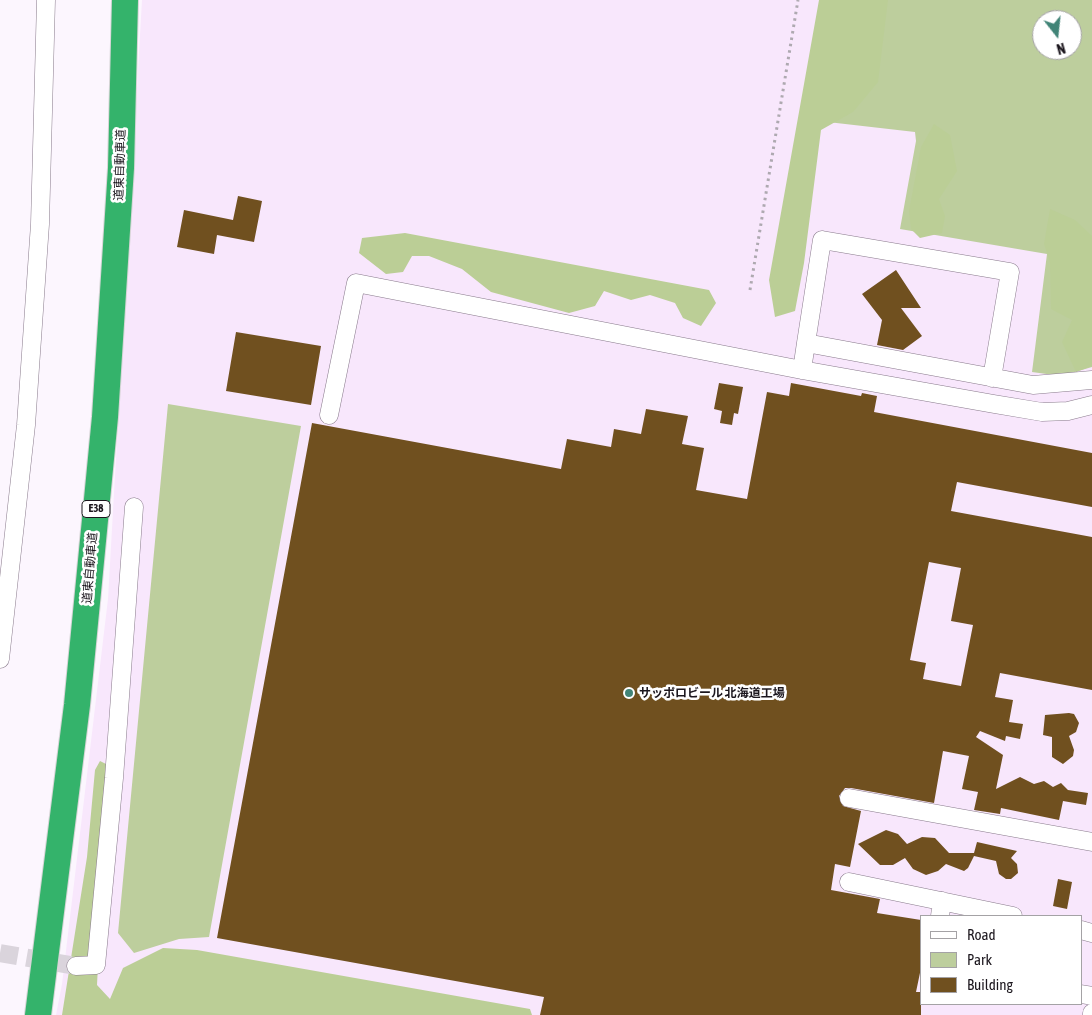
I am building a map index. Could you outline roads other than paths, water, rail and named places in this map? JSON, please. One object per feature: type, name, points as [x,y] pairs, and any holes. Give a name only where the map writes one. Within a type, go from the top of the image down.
[{"type":"highway","name":"道東自動車道","points":[[38,1015],[78,705],[105,417],[121,168],[125,0]]},
{"type":"street","points":[[0,659],[26,425],[39,234],[46,0]]},
{"type":"street","points":[[802,370],[822,240],[1010,272],[995,378],[994,404]]},
{"type":"street","points":[[329,416],[356,283],[802,370],[1042,412],[1068,411],[1092,405]]},
{"type":"street","points":[[806,343],[1033,385],[1092,380]]},
{"type":"street","points":[[76,966],[96,965],[114,778],[134,507]]},
{"type":"street","points":[[849,798],[1092,842]]},
{"type":"street","points":[[849,882],[941,909],[1003,915]]},
{"type":"tunnel","points":[[0,953],[76,966]]},
{"type":"place","name":"サッポロビール 北海道工場","points":[[629,693]]}]
